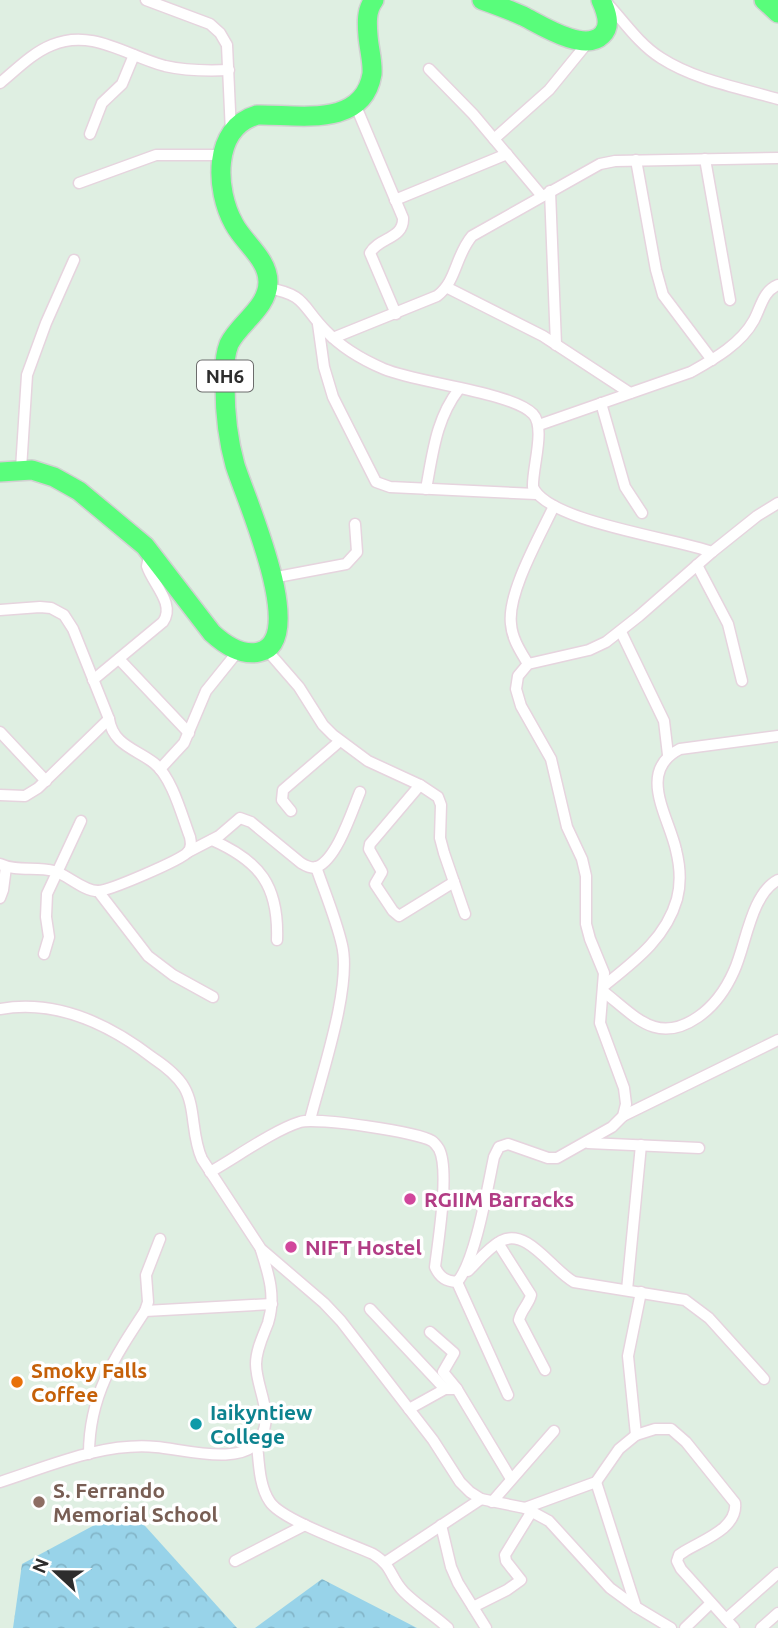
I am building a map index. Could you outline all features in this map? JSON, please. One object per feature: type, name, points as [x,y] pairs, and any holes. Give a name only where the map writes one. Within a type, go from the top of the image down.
[{"type":"highway","points":[[482,0],[568,38],[589,41],[605,33],[608,18],[603,0]]},
{"type":"highway","points":[[764,0],[778,13]]},
{"type":"highway","points":[[268,289],[267,272],[227,210],[221,176],[223,155],[231,132],[246,118],[257,115],[334,114],[355,104],[367,89],[372,73],[368,2]]},
{"type":"highway","name":"NH6","points":[[266,649],[276,637],[280,610],[230,446],[225,363],[228,347],[234,336],[263,300],[268,289]]},
{"type":"highway","points":[[0,472],[21,469],[43,472],[67,484],[150,551],[221,642],[239,650],[259,652],[266,649]]},
{"type":"street","points":[[146,0],[210,24],[220,33],[227,45],[231,132]]},
{"type":"street","points":[[603,0],[645,46],[660,58],[699,75],[778,99]]},
{"type":"street","points":[[0,83],[35,54],[51,45],[70,40],[89,39],[164,66],[195,71],[229,70]]},
{"type":"street","points":[[494,139],[549,90],[589,41]]},
{"type":"street","points":[[90,134],[103,103],[122,84],[134,55]]},
{"type":"street","points":[[429,69],[546,194],[556,345]]},
{"type":"street","points":[[355,104],[403,218],[403,228],[399,233],[377,244],[370,253],[396,314]]},
{"type":"street","points":[[396,200],[507,154]]},
{"type":"street","points":[[79,183],[156,155],[223,155]]},
{"type":"street","points":[[333,338],[426,302],[447,288],[460,253],[472,236],[600,164],[636,160],[778,158]]},
{"type":"street","points":[[705,159],[730,300]]},
{"type":"street","points":[[636,160],[663,295],[712,360]]},
{"type":"street","points":[[21,469],[27,375],[74,260]]},
{"type":"street","points":[[539,425],[674,380],[712,360],[747,330],[763,299],[771,288],[778,285]]},
{"type":"street","points":[[447,288],[556,345],[630,393]]},
{"type":"street","points":[[268,289],[301,299],[333,338],[371,364],[388,371],[509,401],[533,414],[539,425],[532,476],[536,494]]},
{"type":"street","points":[[317,321],[324,366],[333,397],[376,482],[390,488],[536,494],[554,506],[608,526],[681,541],[712,552]]},
{"type":"street","points":[[426,489],[440,421],[459,388]]},
{"type":"street","points":[[601,403],[625,487],[642,513]]},
{"type":"street","points":[[623,1116],[626,1104],[624,1088],[600,1023],[605,989],[604,973],[586,924],[586,877],[582,859],[567,827],[558,779],[551,759],[531,726],[516,689],[518,676],[528,664],[589,650],[621,632],[712,552],[778,503]]},
{"type":"street","points":[[528,664],[513,634],[510,611],[517,586],[554,506]]},
{"type":"street","points":[[272,578],[346,564],[357,552],[355,524]]},
{"type":"street","points":[[93,680],[168,616],[167,606],[146,566],[150,551]]},
{"type":"street","points":[[697,565],[723,611],[742,681]]},
{"type":"street","points":[[0,611],[51,608],[64,615],[73,629],[115,737],[160,769],[190,837],[192,845],[188,852]]},
{"type":"street","points":[[605,989],[645,953],[669,917],[677,899],[680,880],[676,850],[657,787],[661,768],[668,755],[664,721],[621,632]]},
{"type":"street","points":[[266,649],[299,687],[323,725],[340,741],[368,761],[420,785],[438,797],[441,805],[440,838],[465,914]]},
{"type":"street","points":[[160,769],[178,752],[206,691],[239,650]]},
{"type":"street","points":[[119,659],[189,733]]},
{"type":"street","points":[[0,795],[25,796],[46,781],[109,719]]},
{"type":"street","points":[[0,732],[46,781]]},
{"type":"street","points":[[668,755],[680,749],[778,736]]},
{"type":"street","points":[[291,811],[282,800],[283,790],[340,741]]},
{"type":"street","points":[[420,785],[370,844],[369,849],[382,872],[375,884],[399,916],[454,882]]},
{"type":"street","points":[[0,898],[3,890],[3,865],[58,872],[98,891],[133,879],[212,840],[235,820],[245,819],[301,863],[316,867],[336,846],[360,792]]},
{"type":"street","points":[[44,954],[50,937],[46,917],[47,894],[81,821]]},
{"type":"street","points":[[212,840],[248,859],[268,882],[275,901],[277,940]]},
{"type":"street","points":[[310,1120],[341,1001],[344,961],[342,946],[316,867]]},
{"type":"street","points":[[605,989],[641,1022],[657,1029],[672,1030],[690,1023],[707,1010],[723,992],[734,972],[758,902],[766,890],[778,880]]},
{"type":"street","points":[[98,891],[148,956],[173,975],[213,997]]},
{"type":"street","points":[[0,1009],[28,1007],[73,1013],[117,1034],[170,1070],[185,1088],[190,1102],[195,1146],[261,1249],[341,1321],[433,1440],[460,1482],[486,1500],[528,1510],[549,1521],[610,1588],[671,1628]]},
{"type":"street","points":[[508,1395],[460,1279],[473,1247],[494,1157],[499,1147],[508,1144],[548,1158],[557,1158],[587,1143],[612,1127],[623,1116],[778,1040]]},
{"type":"street","points":[[210,1172],[288,1128],[310,1120],[386,1130],[432,1141],[439,1150],[442,1164],[442,1199],[435,1267],[439,1276],[449,1281],[460,1279],[498,1243],[514,1237],[532,1246],[574,1282],[685,1300],[697,1308],[764,1379]]},
{"type":"street","points":[[587,1143],[699,1148]]},
{"type":"street","points":[[627,1290],[641,1145]]},
{"type":"street","points":[[89,1454],[89,1428],[93,1408],[112,1365],[145,1311],[148,1302],[146,1275],[160,1239]]},
{"type":"street","points":[[498,1243],[531,1295],[530,1301],[520,1313],[519,1320],[545,1370]]},
{"type":"street","points":[[0,1482],[89,1454],[135,1446],[223,1455],[246,1451],[257,1444],[266,1421],[256,1362],[272,1304],[270,1279],[261,1249]]},
{"type":"street","points":[[636,1435],[628,1356],[641,1292]]},
{"type":"street","points":[[145,1311],[272,1304]]},
{"type":"street","points":[[370,1309],[445,1389]]},
{"type":"street","points":[[430,1332],[454,1353],[443,1372],[457,1390],[511,1479]]},
{"type":"street","points":[[409,1409],[445,1389],[457,1390]]},
{"type":"street","points":[[473,1607],[521,1580],[506,1561],[505,1555],[528,1510],[596,1482],[619,1449],[636,1435],[655,1429],[671,1429],[686,1442],[735,1503],[736,1512],[722,1529],[679,1555],[677,1561],[681,1569],[730,1624],[778,1573]]},
{"type":"street","points":[[386,1562],[441,1525],[486,1500],[511,1479],[554,1431]]},
{"type":"street","points":[[257,1444],[261,1479],[272,1506],[287,1517],[386,1562],[397,1584],[405,1593],[448,1628]]},
{"type":"street","points":[[596,1482],[636,1607]]},
{"type":"street","points":[[235,1561],[306,1525]]},
{"type":"street","points":[[441,1525],[451,1567],[486,1628]]},
{"type":"street","points":[[685,1628],[711,1603]]},
{"type":"street","points":[[761,1628],[778,1613]]},
{"type":"green space","points":[[128,1507],[237,1628],[13,1628],[22,1564]]},
{"type":"green space","points":[[322,1579],[417,1628],[255,1628]]},
{"type":"place","name":"RGIIM Barracks","points":[[410,1199]]},
{"type":"place","name":"NIFT Hostel","points":[[291,1247]]},
{"type":"place","name":"Smoky Falls Coffee","points":[[17,1382]]},
{"type":"place","name":"Iaikyntiew College","points":[[196,1424]]},
{"type":"place","name":"S. Ferrando Memorial School","points":[[39,1502]]}]
